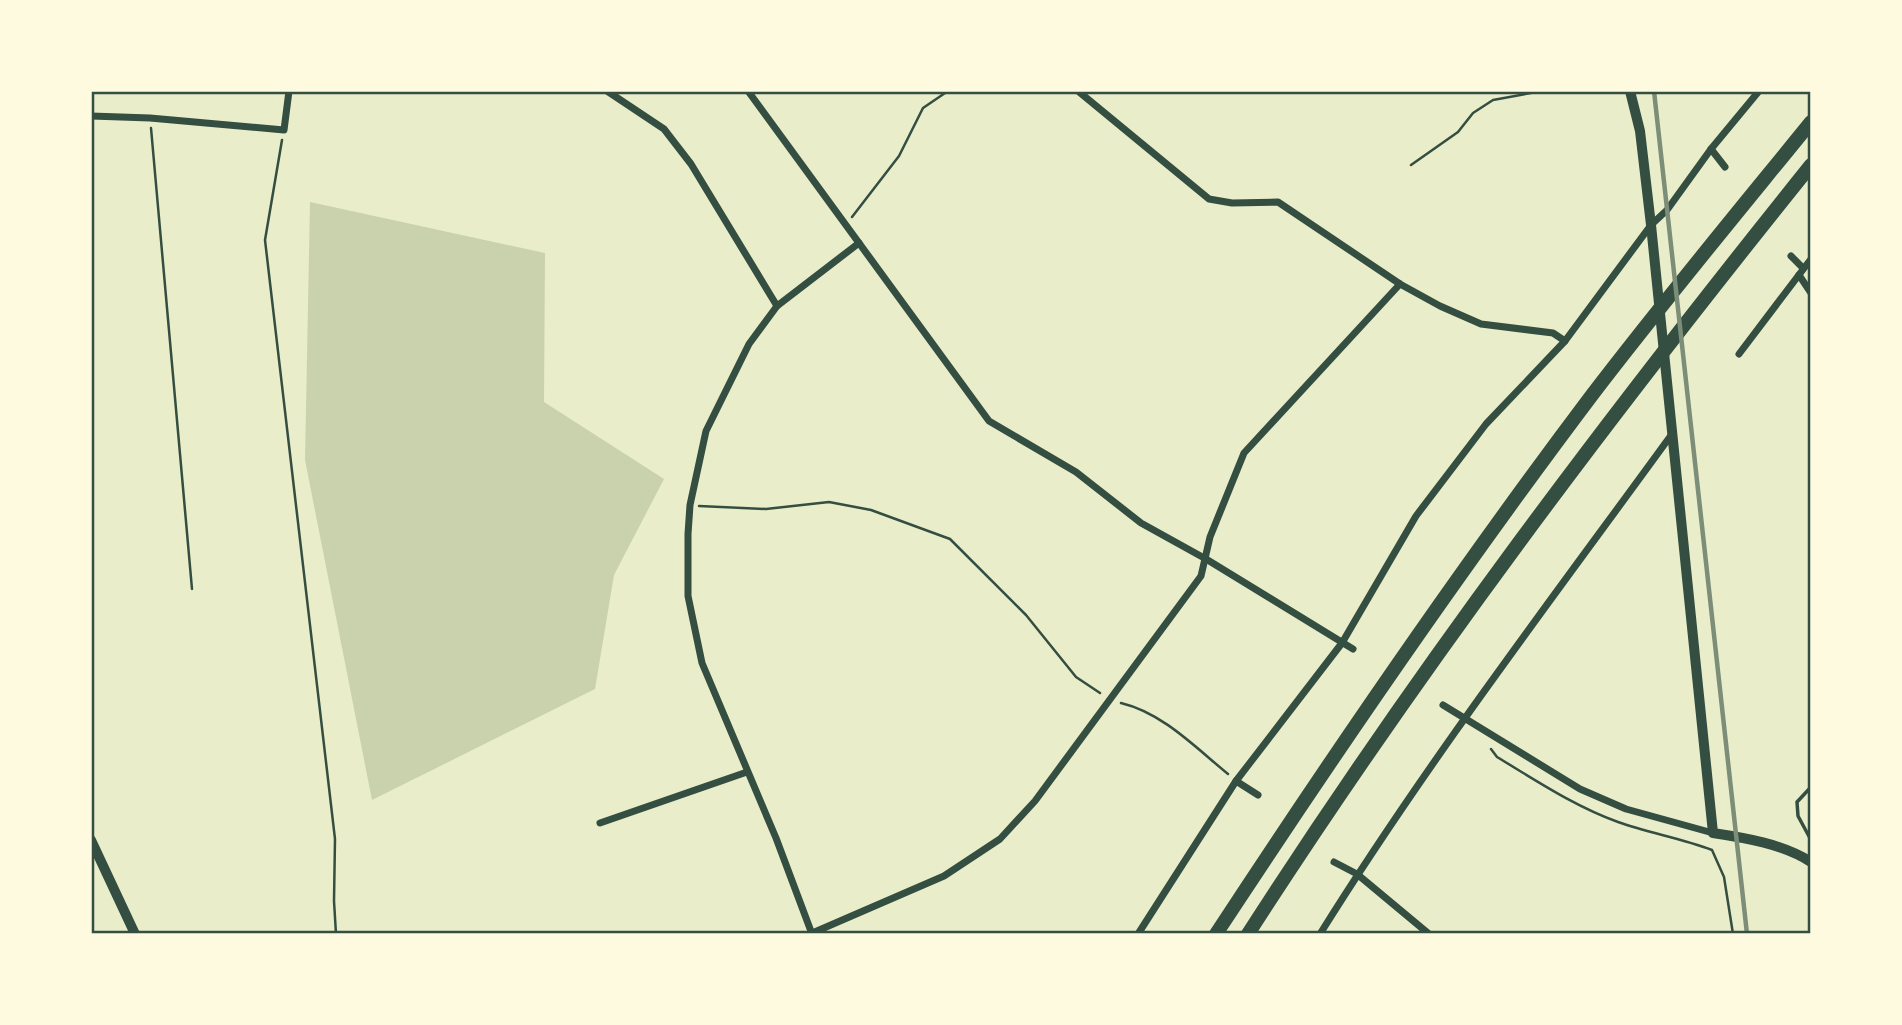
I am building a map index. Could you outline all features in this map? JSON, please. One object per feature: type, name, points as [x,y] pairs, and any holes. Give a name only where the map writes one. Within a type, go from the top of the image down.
[{"type":"highway","points":[[1216,934],[1383,683],[1512,503],[1642,332],[1811,122]]},
{"type":"highway","points":[[1248,934],[1421,677],[1528,527],[1650,366],[1811,165]]},
{"type":"street","points":[[91,116],[150,118],[284,130],[289,91]]},
{"type":"street","points":[[607,91],[664,129],[678,146],[777,306]]},
{"type":"street","points":[[748,91],[989,421],[1076,471],[1141,523],[1206,559],[1353,649]]},
{"type":"street","points":[[1078,91],[1209,199],[1232,203],[1278,202],[1400,284],[1440,306],[1481,324],[1553,333],[1565,341]]},
{"type":"street","points":[[1630,91],[1640,131],[1651,225],[1713,833]]},
{"type":"street","points":[[1138,934],[1236,780],[1342,643],[1416,516],[1486,424],[1565,341],[1651,225],[1667,210],[1711,149],[1759,91]]},
{"type":"street","points":[[1711,149],[1725,167]]},
{"type":"street","points":[[859,243],[777,306],[748,344],[706,431],[690,505],[688,534],[688,596],[702,663],[776,838],[812,934],[944,876],[1000,839],[1035,801],[1201,576],[1210,537],[1244,453],[1400,284]]},
{"type":"street","points":[[1791,256],[1811,293]]},
{"type":"street","points":[[1739,354],[1811,259]]},
{"type":"street","points":[[1320,934],[1357,874],[1465,719],[1672,434]]},
{"type":"street","points":[[1443,705],[1580,789],[1626,809],[1797,853],[1811,863]]},
{"type":"street","points":[[600,824],[747,772]]},
{"type":"street","points":[[1236,780],[1258,795]]},
{"type":"street","points":[[91,840],[135,934]]},
{"type":"street","points":[[1334,862],[1357,874],[1429,934]]},
{"type":"lane","points":[[1811,787],[1797,802],[1798,816],[1811,840]]},
{"type":"path","points":[[845,223],[856,214],[899,156],[923,108],[948,91]]},
{"type":"path","points":[[1411,165],[1458,132],[1473,113],[1493,100],[1542,91]]},
{"type":"path","points":[[150,118],[192,589]]},
{"type":"path","points":[[284,130],[264,240],[335,839],[336,934]]},
{"type":"path","points":[[690,505],[766,509],[829,502],[871,510],[950,539],[1026,615],[1076,677],[1111,700],[1135,706],[1159,719],[1236,780]]},
{"type":"path","points":[[1490,733],[1489,746],[1497,757],[1572,803],[1620,823],[1712,850],[1724,877],[1733,934]]},
{"type":"green space","points":[[310,202],[545,253],[544,402],[664,479],[614,575],[595,689],[372,800],[305,460]]},
{"type":"railway","points":[[1654,91],[1747,934]]}]
